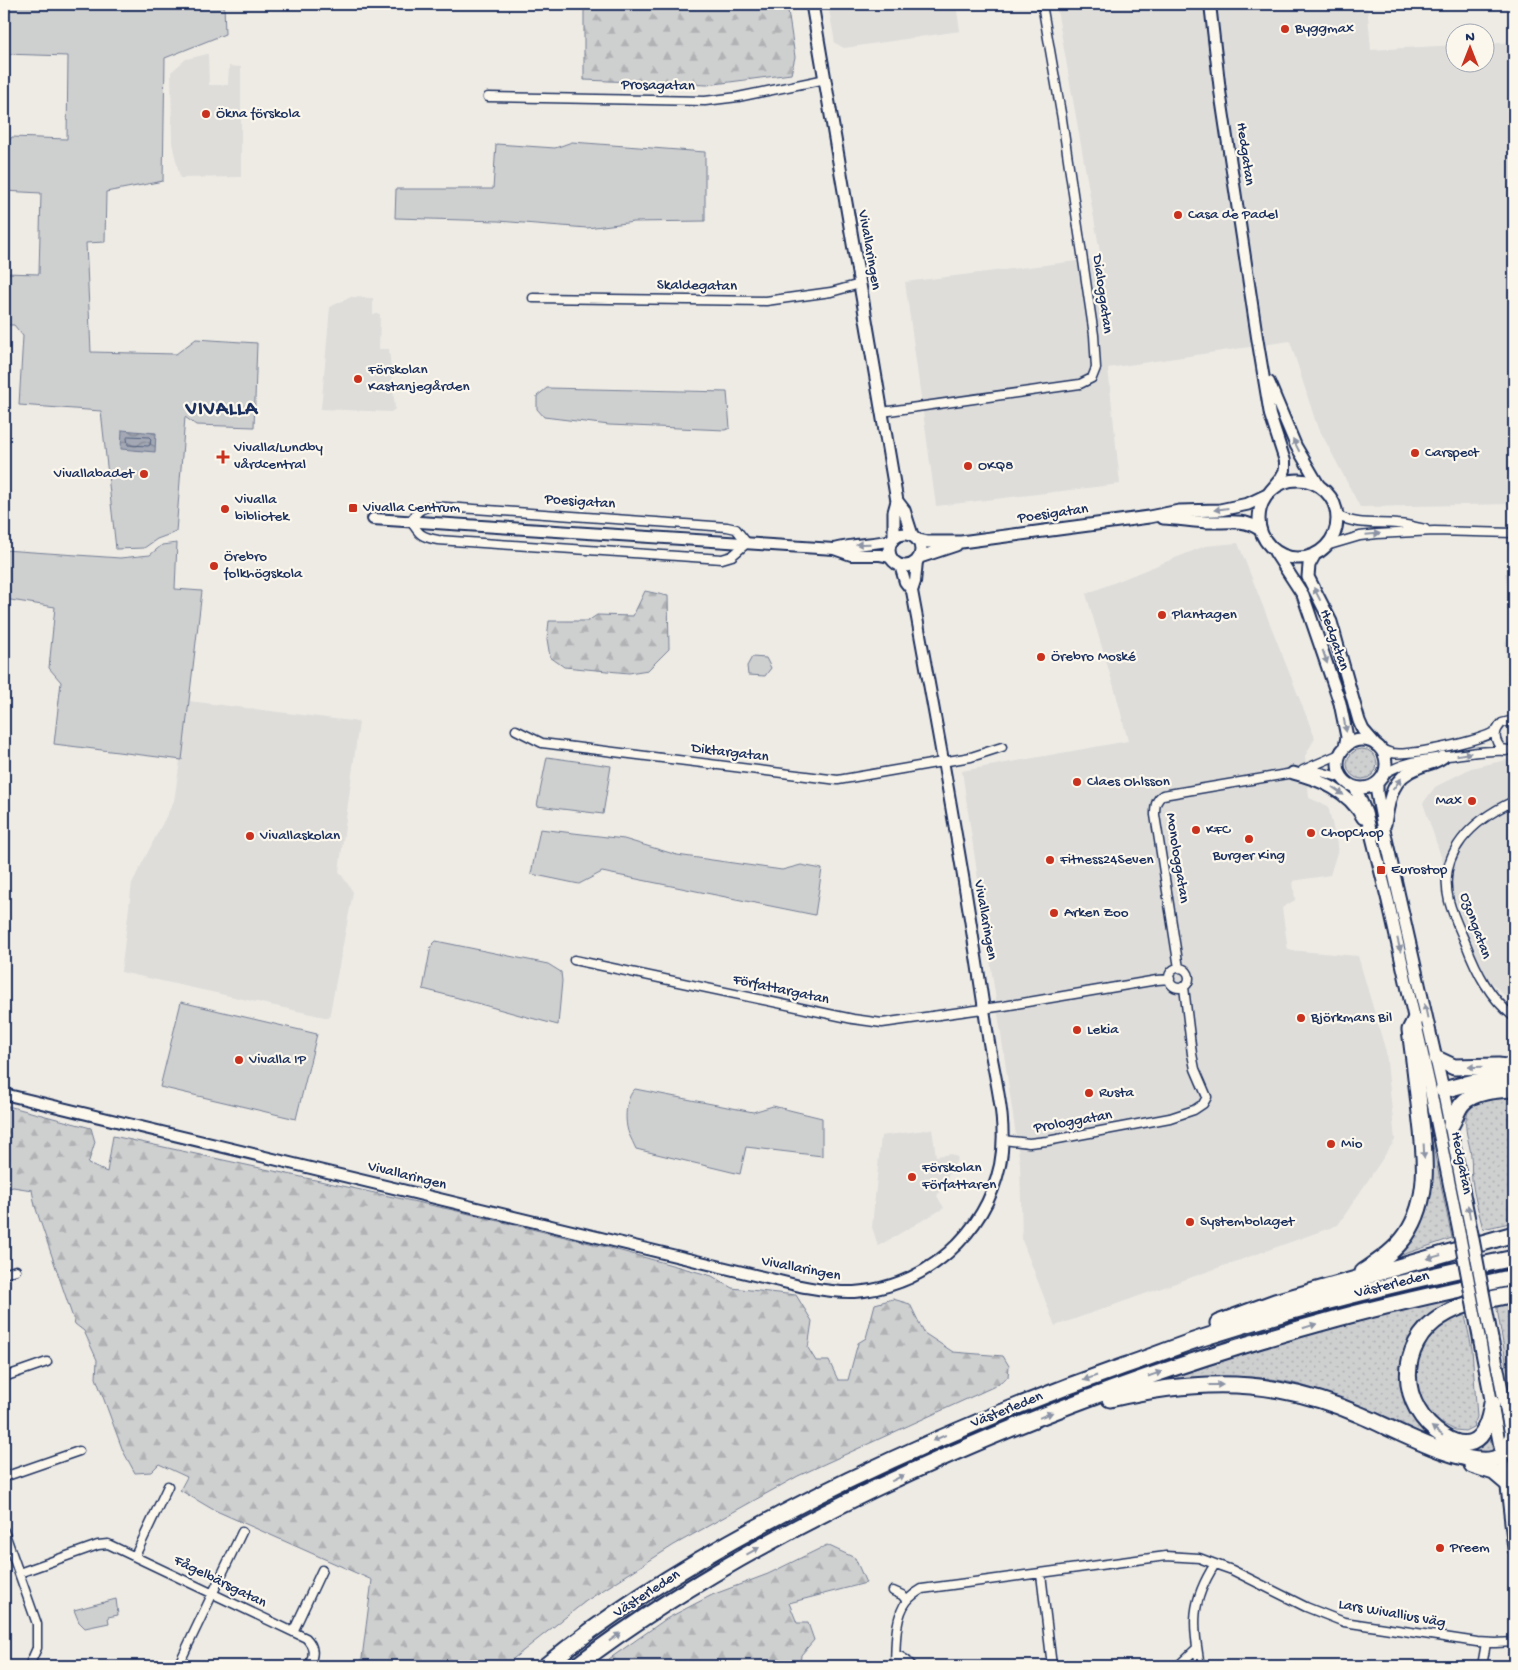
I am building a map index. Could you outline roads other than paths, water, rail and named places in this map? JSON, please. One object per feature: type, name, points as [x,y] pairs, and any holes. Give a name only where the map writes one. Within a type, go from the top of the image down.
[{"type":"highway","points":[[1351,1280],[1382,1259],[1398,1245],[1413,1222],[1422,1194],[1425,1168],[1410,1030],[1415,1020]]},
{"type":"highway","points":[[1437,1059],[1454,1067],[1498,1066],[1514,1068]]},
{"type":"highway","points":[[1437,1091],[1474,1082],[1514,1078]]},
{"type":"highway","points":[[1451,1125],[1461,1105],[1471,1098],[1491,1092],[1514,1089]]},
{"type":"highway","points":[[1136,1362],[1154,1346],[1275,1302],[1514,1234]]},
{"type":"highway","name":"Västerleden","points":[[545,1666],[620,1610],[674,1575],[751,1530],[896,1458],[1000,1412],[1078,1381],[1274,1316],[1420,1278],[1514,1258]]},
{"type":"highway","name":"Västerleden","points":[[576,1666],[650,1613],[737,1560],[804,1524],[912,1471],[973,1444],[1093,1397],[1185,1364],[1324,1322],[1433,1294],[1514,1278]]},
{"type":"highway","points":[[1492,1403],[1490,1420],[1479,1437],[1472,1442],[1462,1443],[1450,1440],[1425,1421],[1418,1410],[1411,1397],[1408,1384],[1408,1369],[1412,1352],[1419,1339],[1430,1325],[1442,1316],[1465,1305],[1514,1294]]},
{"type":"highway","points":[[1093,1397],[1101,1402],[1131,1394],[1200,1385],[1240,1385],[1278,1390],[1341,1407],[1441,1451],[1465,1457],[1491,1459],[1509,1447]]},
{"type":"highway","points":[[1465,1457],[1468,1464],[1483,1467],[1506,1481]]},
{"type":"main road","name":"Vivallaringen","points":[[812,4],[897,501],[894,512],[893,539]]},
{"type":"main road","points":[[1297,479],[1309,481],[1320,487],[1329,495],[1337,515],[1336,528],[1332,538],[1326,546],[1315,554],[1300,558],[1286,557],[1274,551],[1266,542],[1259,529],[1259,513],[1269,492],[1286,481],[1297,479]]},
{"type":"main road","name":"Poesigatan","points":[[915,537],[928,542],[961,542],[1149,517],[1179,511],[1220,510],[1248,504],[1269,492]]},
{"type":"main road","name":"Vivallaringen","points":[[897,501],[904,510],[915,537]]},
{"type":"main road","name":"Poesigatan","points":[[1149,517],[1208,522],[1242,521],[1252,524],[1259,529]]},
{"type":"main road","points":[[902,534],[915,537],[921,546],[918,559],[908,566],[896,561],[889,550],[893,539],[902,534]]},
{"type":"main road","name":"Poesigatan","points":[[918,559],[961,542]]},
{"type":"main road","name":"Hedgatan","points":[[1274,551],[1303,595],[1340,703],[1347,737],[1342,750]]},
{"type":"main road","name":"Hedgatan","points":[[1315,554],[1309,565],[1308,577],[1330,622],[1359,721],[1378,747]]},
{"type":"main road","points":[[1359,740],[1365,740],[1378,747],[1386,761],[1380,779],[1363,788],[1348,784],[1342,778],[1338,766],[1342,750],[1352,742],[1359,740]]},
{"type":"main road","points":[[1384,830],[1393,788],[1403,776],[1411,771],[1433,764],[1443,757]]},
{"type":"main road","points":[[1293,773],[1334,788],[1359,810],[1370,831]]},
{"type":"main road","name":"Hedgatan","points":[[1380,779],[1377,793],[1384,830],[1437,1059],[1437,1091],[1460,1237],[1480,1342],[1492,1403],[1509,1447]]},
{"type":"main road","name":"Hedgatan","points":[[1355,787],[1366,813],[1415,1020],[1437,1091],[1451,1125],[1492,1339],[1509,1447],[1506,1481],[1514,1549]]},
{"type":"street","name":"Dialoggatan","points":[[882,412],[1080,384],[1092,378],[1096,368],[1094,335],[1062,119],[1042,4]]},
{"type":"street","name":"Hedgatan","points":[[1210,4],[1226,130],[1270,415],[1285,461],[1285,470],[1269,492]]},
{"type":"street","name":"Prosagatan","points":[[488,97],[705,101],[738,97],[826,79]]},
{"type":"street","name":"Skaldegatan","points":[[532,298],[766,301],[831,292],[860,284]]},
{"type":"street","name":"Hedgatan","points":[[1263,367],[1296,446],[1320,487]]},
{"type":"street","name":"Poesigatan","points":[[411,521],[418,510],[432,506],[727,527],[736,530],[747,543]]},
{"type":"street","points":[[1337,515],[1347,521],[1358,523],[1399,524],[1434,531]]},
{"type":"street","name":"Poesigatan","points":[[373,519],[834,549],[851,555],[880,555],[896,561]]},
{"type":"street","points":[[411,521],[416,531],[424,538],[438,540],[722,559],[732,556],[747,543]]},
{"type":"street","points":[[1326,546],[1360,536],[1434,531],[1514,533]]},
{"type":"street","name":"Poesigatan","points":[[834,549],[850,545],[867,545],[893,539]]},
{"type":"street","name":"Vivallaringen","points":[[912,591],[918,559]]},
{"type":"street","name":"Vivallaringen","points":[[4,1094],[773,1280],[836,1292],[880,1288],[902,1282],[937,1262],[953,1250],[978,1219],[996,1180],[1003,1130],[984,1008],[912,591],[905,582],[896,561]]},
{"type":"street","points":[[1510,751],[1502,749],[1496,741],[1496,731],[1502,722],[1514,720]]},
{"type":"street","name":"Diktargatan","points":[[516,730],[542,743],[828,780],[838,780],[971,758],[1002,747]]},
{"type":"street","points":[[1378,747],[1392,753],[1415,752],[1471,741],[1496,731]]},
{"type":"street","name":"Monologgatan","points":[[1293,773],[1320,764],[1342,750]]},
{"type":"street","points":[[1380,779],[1402,764],[1485,750],[1510,751]]},
{"type":"street","name":"Monologgatan","points":[[1179,968],[1155,815],[1157,801],[1163,795],[1293,773],[1321,772],[1342,778]]},
{"type":"street","name":"Ozongatan","points":[[1514,801],[1468,830],[1457,846],[1449,867],[1447,884],[1449,901],[1479,975],[1488,991],[1498,1003],[1514,1016]]},
{"type":"street","name":"Författargatan","points":[[574,960],[871,1022],[882,1023],[984,1008]]},
{"type":"street","points":[[1179,968],[1185,970],[1189,975],[1184,987],[1174,986],[1170,979],[1172,972],[1179,968]]},
{"type":"street","points":[[984,1008],[1170,979]]},
{"type":"street","name":"Prologgatan","points":[[1003,1140],[1029,1143],[1042,1142],[1170,1118],[1194,1110],[1203,1104],[1207,1097],[1195,1069],[1184,987]]},
{"type":"street","points":[[4,1274],[16,1270]]},
{"type":"street","points":[[4,1377],[47,1362]]},
{"type":"street","points":[[4,1477],[79,1451]]},
{"type":"street","points":[[135,1556],[168,1486]]},
{"type":"street","points":[[4,1531],[37,1624],[36,1648],[29,1666]]},
{"type":"street","points":[[178,1666],[242,1532]]},
{"type":"street","name":"Fågelbärsgatan","points":[[19,1573],[104,1544],[135,1556],[306,1638],[311,1643],[313,1649],[313,1656],[309,1666]]},
{"type":"street","name":"Lars Wivallius väg","points":[[907,1601],[922,1589],[932,1587],[1166,1556],[1199,1558],[1232,1570],[1306,1607],[1344,1622],[1486,1642],[1514,1642]]},
{"type":"street","points":[[1200,1666],[1194,1630],[1196,1607],[1202,1587],[1215,1564]]},
{"type":"street","points":[[293,1632],[322,1570]]},
{"type":"street","points":[[1041,1574],[1052,1666]]},
{"type":"street","points":[[893,1591],[902,1595],[907,1601],[899,1620],[895,1666]]},
{"type":"street","points":[[1482,1666],[1486,1642]]},
{"type":"street","points":[[1178,1666],[1197,1648]]},
{"type":"street","points":[[896,1654],[912,1666]]},
{"type":"water","points":[[122,430],[156,433],[155,452],[121,449]]},
{"type":"place","name":"Byggmax","points":[[1285,29]]},
{"type":"place","name":"Ökna förskola","points":[[206,114]]},
{"type":"place","name":"Casa de Padel","points":[[1178,215]]},
{"type":"place","name":"Förskolan Kastanjegården","points":[[358,379]]},
{"type":"place","name":"Carspect","points":[[1415,453]]},
{"type":"place","name":"Vivalla/Lundby vårdcentral","points":[[223,457]]},
{"type":"place","name":"OKQ8","points":[[968,466]]},
{"type":"place","name":"Vivallabadet","points":[[144,474]]},
{"type":"place","name":"Vivalla Centrum","points":[[353,508]]},
{"type":"place","name":"Vivalla bibliotek","points":[[225,509]]},
{"type":"place","name":"Örebro folkhögskola","points":[[214,566]]},
{"type":"place","name":"Plantagen","points":[[1162,615]]},
{"type":"place","name":"Örebro Moské","points":[[1041,657]]},
{"type":"place","name":"Claes Ohlsson","points":[[1077,782]]},
{"type":"place","name":"Max","points":[[1472,801]]},
{"type":"place","name":"KFC","points":[[1196,830]]},
{"type":"place","name":"ChopChop","points":[[1311,833]]},
{"type":"place","name":"Vivallaskolan","points":[[250,836]]},
{"type":"place","name":"Burger King","points":[[1249,839]]},
{"type":"place","name":"Fitness24Seven","points":[[1050,860]]},
{"type":"place","name":"Eurostop","points":[[1381,870]]},
{"type":"place","name":"Arken Zoo","points":[[1054,913]]},
{"type":"place","name":"Björkmans Bil","points":[[1301,1018]]},
{"type":"place","name":"Lekia","points":[[1077,1030]]},
{"type":"place","name":"Vivalla IP","points":[[239,1060]]},
{"type":"place","name":"Rusta","points":[[1089,1093]]},
{"type":"place","name":"Mio","points":[[1331,1144]]},
{"type":"place","name":"Förskolan Författaren","points":[[912,1177]]},
{"type":"place","name":"Systembolaget","points":[[1190,1222]]},
{"type":"place","name":"Preem","points":[[1440,1548]]},
{"type":"district","name":"VIVALLA","points":[[222,410]]}]
